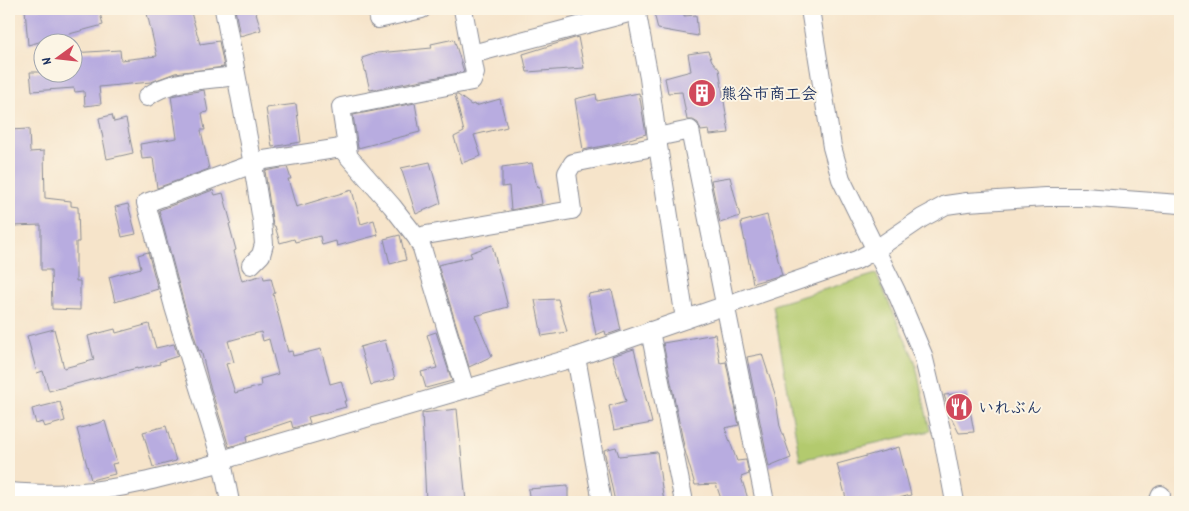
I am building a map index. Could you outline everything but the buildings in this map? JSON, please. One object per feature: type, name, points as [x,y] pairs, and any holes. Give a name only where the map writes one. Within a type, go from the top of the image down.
[{"type":"street","points":[[224,9],[253,165],[264,244],[261,255],[251,265]]},
{"type":"street","points":[[378,19],[422,9]]},
{"type":"street","points":[[348,154],[341,107],[472,81],[475,73],[463,9]]},
{"type":"street","points":[[810,9],[832,147],[841,179],[896,291],[923,355],[943,438],[955,502]]},
{"type":"street","points":[[472,54],[636,10],[649,78],[657,142],[685,319]]},
{"type":"street","points":[[147,97],[156,90],[170,85],[236,76]]},
{"type":"street","points":[[417,238],[426,234],[572,210],[566,173],[573,163],[657,142],[690,130],[765,502]]},
{"type":"street","points":[[230,502],[222,462],[174,307],[146,203],[264,160],[341,148],[417,238],[422,248],[465,389]]},
{"type":"street","points":[[9,492],[29,498],[131,485],[222,462],[232,457],[576,357],[857,260],[922,218],[946,205],[1046,197],[1084,197],[1180,204]]},
{"type":"street","points":[[650,331],[684,502]]},
{"type":"street","points":[[576,357],[602,502]]},
{"type":"green space","points":[[876,274],[915,361],[930,431],[800,460],[773,305]]},
{"type":"place","name":"熊谷市商工会","points":[[702,93]]},
{"type":"place","name":"いれぶん","points":[[959,407]]}]
